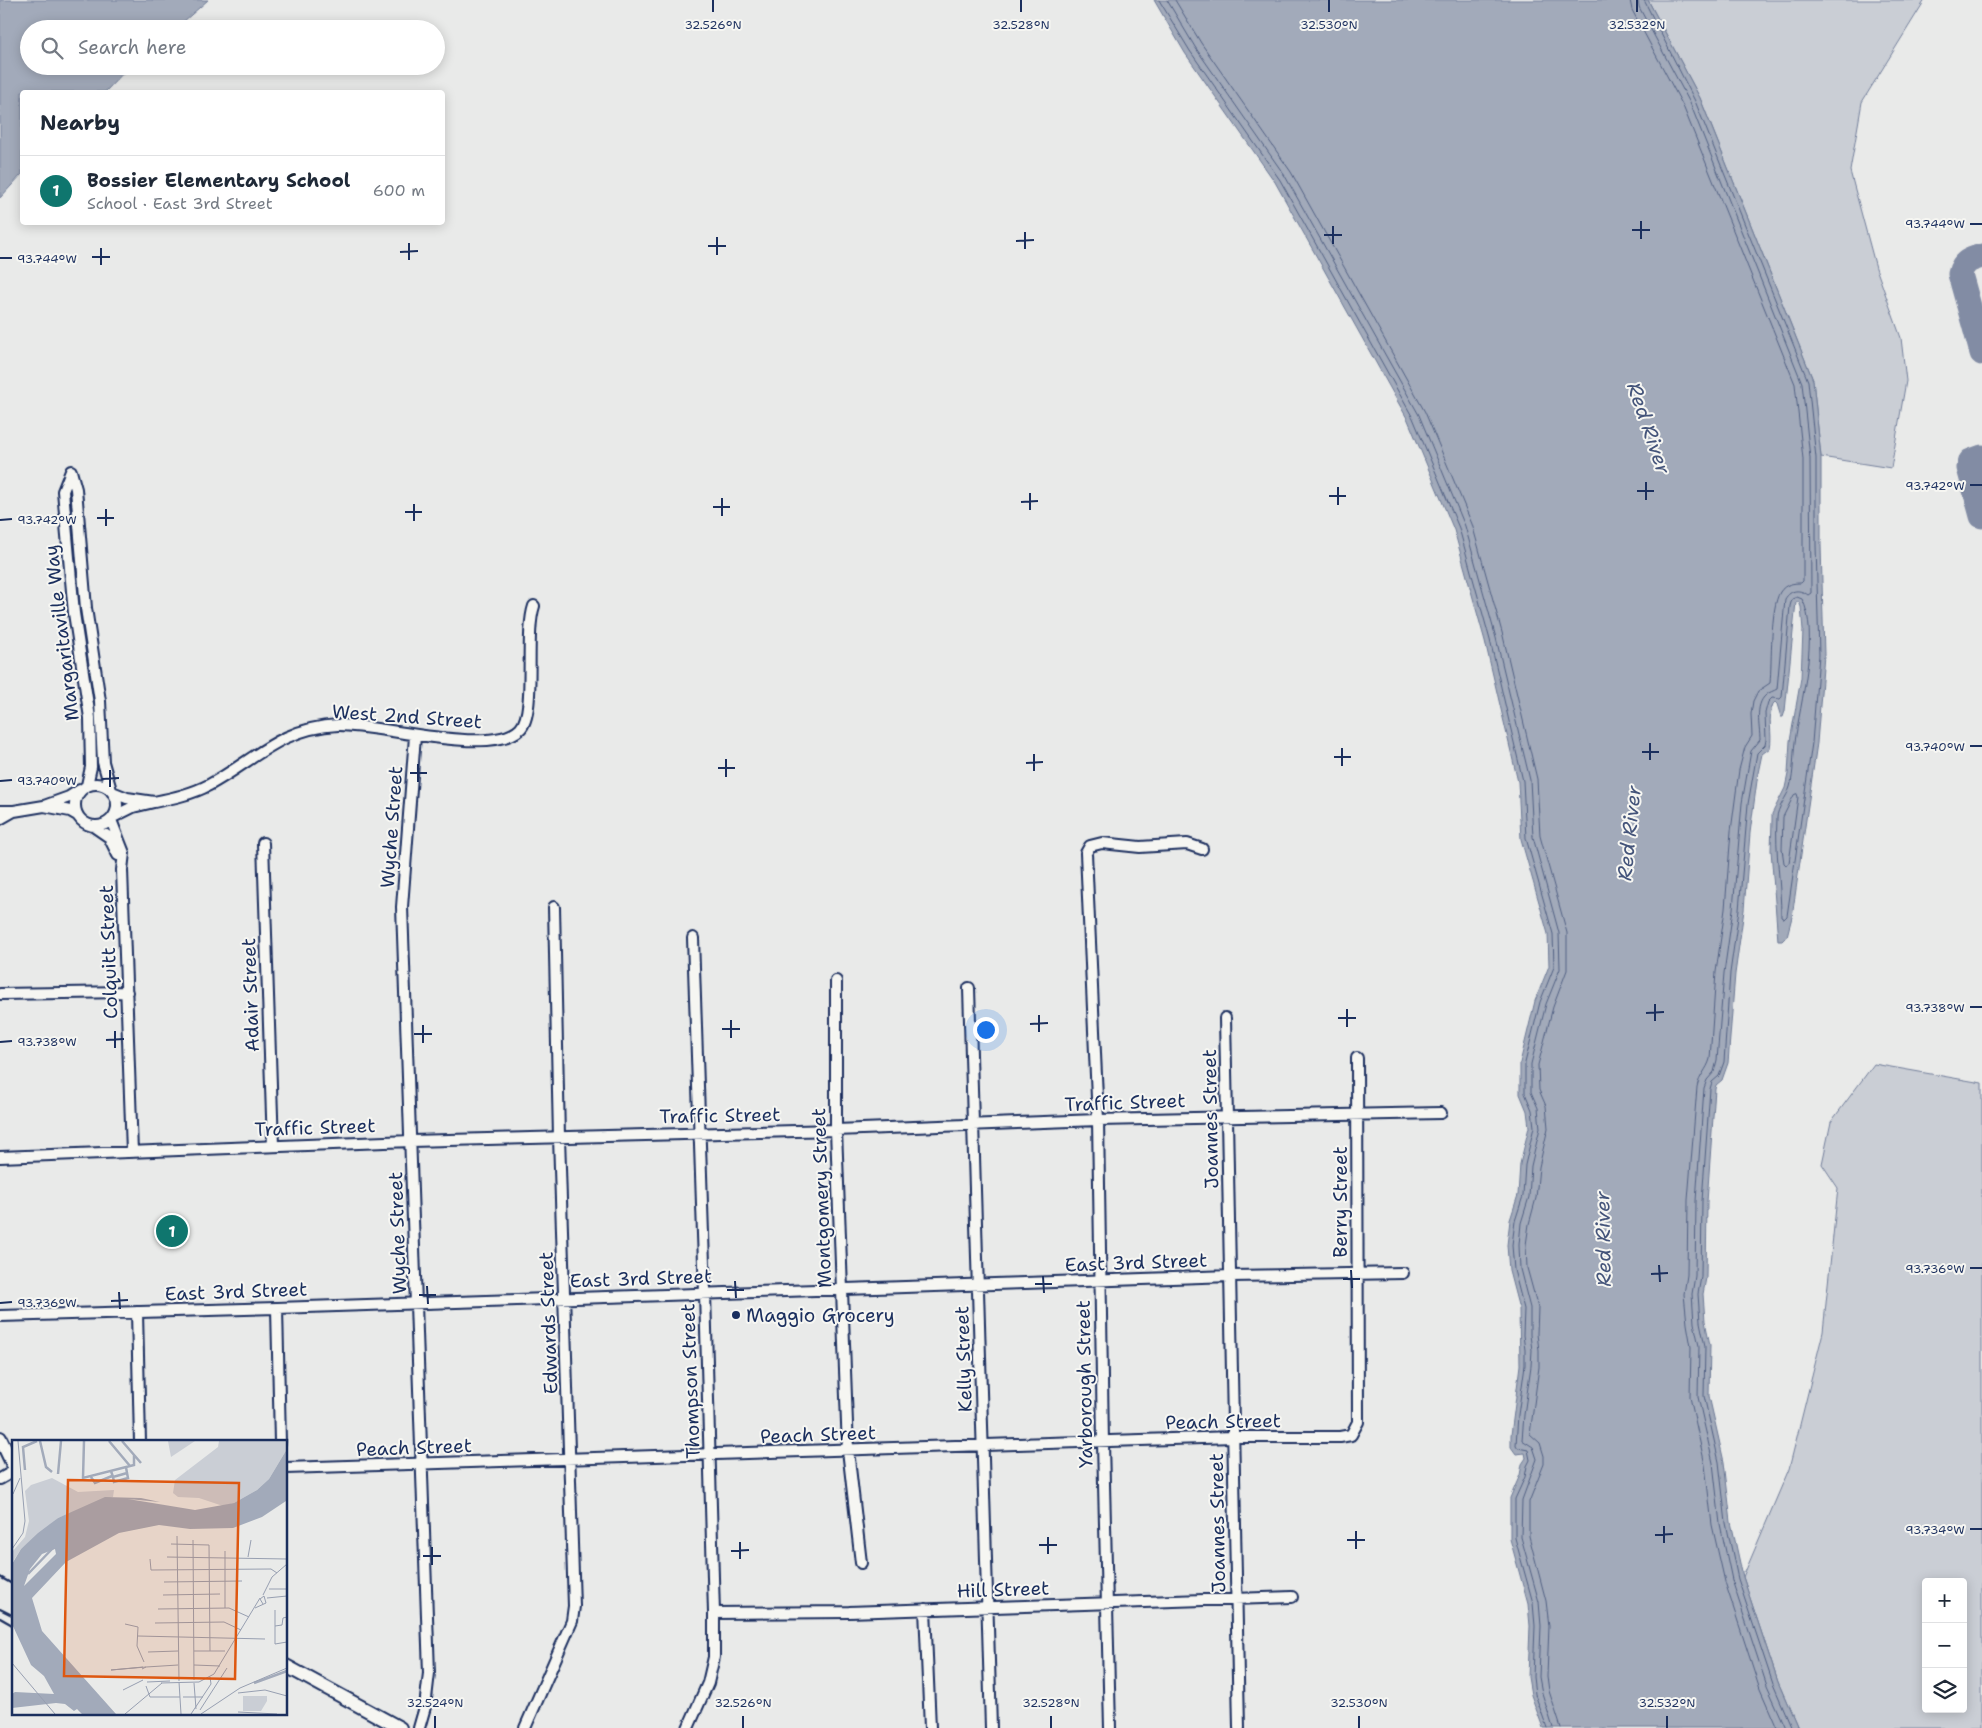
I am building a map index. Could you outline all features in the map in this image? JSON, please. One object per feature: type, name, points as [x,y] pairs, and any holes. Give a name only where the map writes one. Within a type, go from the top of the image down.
[{"type":"main road","points":[[0,1438],[12,1463]]},
{"type":"main road","points":[[288,1667],[400,1728]]},
{"type":"street","name":"Margaritaville Way","points":[[84,787],[91,767],[90,718],[74,613],[63,491],[70,471],[76,490],[86,608],[100,701],[103,762],[112,791]]},
{"type":"street","name":"West 2nd Street","points":[[112,818],[133,807],[184,796],[218,780],[268,746],[300,732],[326,726],[352,726],[415,736],[492,740],[510,735],[522,727],[528,712],[529,634],[534,606]]},
{"type":"street","name":"Wyche Street","points":[[415,736],[402,907],[429,1673],[425,1707],[419,1728]]},
{"type":"street","points":[[0,810],[14,811],[44,806],[69,797],[84,787],[98,784],[112,791],[117,805],[112,818],[101,826],[93,826],[83,822],[70,811],[44,806]]},
{"type":"street","points":[[77,815],[75,802],[84,787]]},
{"type":"street","name":"West 2nd Street","points":[[112,791],[127,798],[154,802]]},
{"type":"street","points":[[0,819],[14,811]]},
{"type":"street","name":"Colquitt Street","points":[[112,818],[124,853],[122,870],[132,1152]]},
{"type":"street","name":"Colquitt Street","points":[[93,826],[114,844],[122,870]]},
{"type":"street","name":"Adair Street","points":[[263,843],[273,1146]]},
{"type":"street","name":"Yarborough Street","points":[[1110,1728],[1102,1442],[1098,1120],[1093,979],[1086,860],[1088,848],[1095,843],[1140,847],[1186,844],[1202,849]]},
{"type":"street","name":"Edwards Street","points":[[525,1728],[572,1621],[574,1606],[571,1460],[559,1138],[554,907]]},
{"type":"street","name":"Thompson Street","points":[[688,1728],[708,1683],[714,1657],[710,1454],[692,938]]},
{"type":"street","name":"Montgomery Street","points":[[836,981],[836,1130],[841,1288],[848,1450],[861,1563]]},
{"type":"street","name":"Kelly Street","points":[[969,988],[991,1728]]},
{"type":"street","points":[[0,994],[127,992]]},
{"type":"street","name":"Joannes Street","points":[[1225,1018],[1239,1728]]},
{"type":"street","name":"Berry Street","points":[[1351,1434],[1358,1422],[1357,1058]]},
{"type":"street","name":"Traffic Street","points":[[0,1156],[411,1141],[836,1130],[1098,1120],[1441,1114]]},
{"type":"street","name":"East 3rd Street","points":[[0,1316],[1231,1276],[1403,1274]]},
{"type":"street","points":[[277,1308],[280,1440]]},
{"type":"street","points":[[137,1312],[140,1440]]},
{"type":"street","name":"Peach Street","points":[[288,1468],[1233,1437],[1340,1437],[1351,1434]]},
{"type":"street","points":[[0,1479],[12,1472]]},
{"type":"street","name":"Hill Street","points":[[714,1613],[988,1608],[1292,1597]]},
{"type":"street","points":[[925,1609],[930,1728]]},
{"type":"shaded area","points":[[1648,0],[1925,0],[1862,102],[1850,171],[1876,268],[1901,338],[1906,381],[1891,468],[1821,457],[1813,380],[1700,98]]},
{"type":"shaded area","points":[[1874,1064],[1982,1083],[1982,1728],[1798,1728],[1778,1682],[1743,1577],[1789,1469],[1823,1332],[1838,1188],[1822,1164],[1831,1122]]},
{"type":"water","points":[[0,0],[208,0],[185,20],[20,20],[20,75],[121,75],[107,90],[20,90],[20,176],[0,198]]},
{"type":"water","name":"Red River","points":[[1154,0],[1648,0],[1700,98],[1813,380],[1821,457],[1824,655],[1817,743],[1792,917],[1787,936],[1782,941],[1778,941],[1771,850],[1772,814],[1785,788],[1788,774],[1790,741],[1801,678],[1803,630],[1801,607],[1799,602],[1796,602],[1785,711],[1783,717],[1781,717],[1777,704],[1775,702],[1773,704],[1770,715],[1770,748],[1762,754],[1758,773],[1750,833],[1744,910],[1735,974],[1728,1063],[1722,1080],[1716,1085],[1715,1089],[1707,1202],[1706,1278],[1703,1294],[1705,1321],[1710,1345],[1709,1396],[1724,1462],[1731,1522],[1743,1577],[1778,1682],[1798,1728],[1543,1728],[1531,1695],[1528,1677],[1530,1626],[1528,1604],[1510,1539],[1510,1498],[1526,1458],[1525,1453],[1516,1454],[1511,1447],[1520,1365],[1519,1309],[1509,1271],[1507,1245],[1510,1220],[1518,1195],[1520,1164],[1529,1127],[1527,1111],[1520,1094],[1520,1063],[1535,1001],[1549,966],[1548,934],[1521,839],[1518,782],[1485,641],[1454,530],[1408,420],[1275,182],[1185,53]]},
{"type":"taxiway","points":[[1982,256],[1965,263],[1960,274],[1982,353]]},
{"type":"taxiway","points":[[1982,457],[1971,461],[1969,468],[1982,516]]},
{"type":"railway","points":[[0,1577],[12,1584]]},
{"type":"railway","points":[[0,1609],[12,1615]]},
{"type":"railway","points":[[0,1618],[12,1625]]},
{"type":"place","name":"Bossier Elementary School","points":[[172,1231]]},
{"type":"place","name":"Maggio Grocery","points":[[736,1315]]}]
